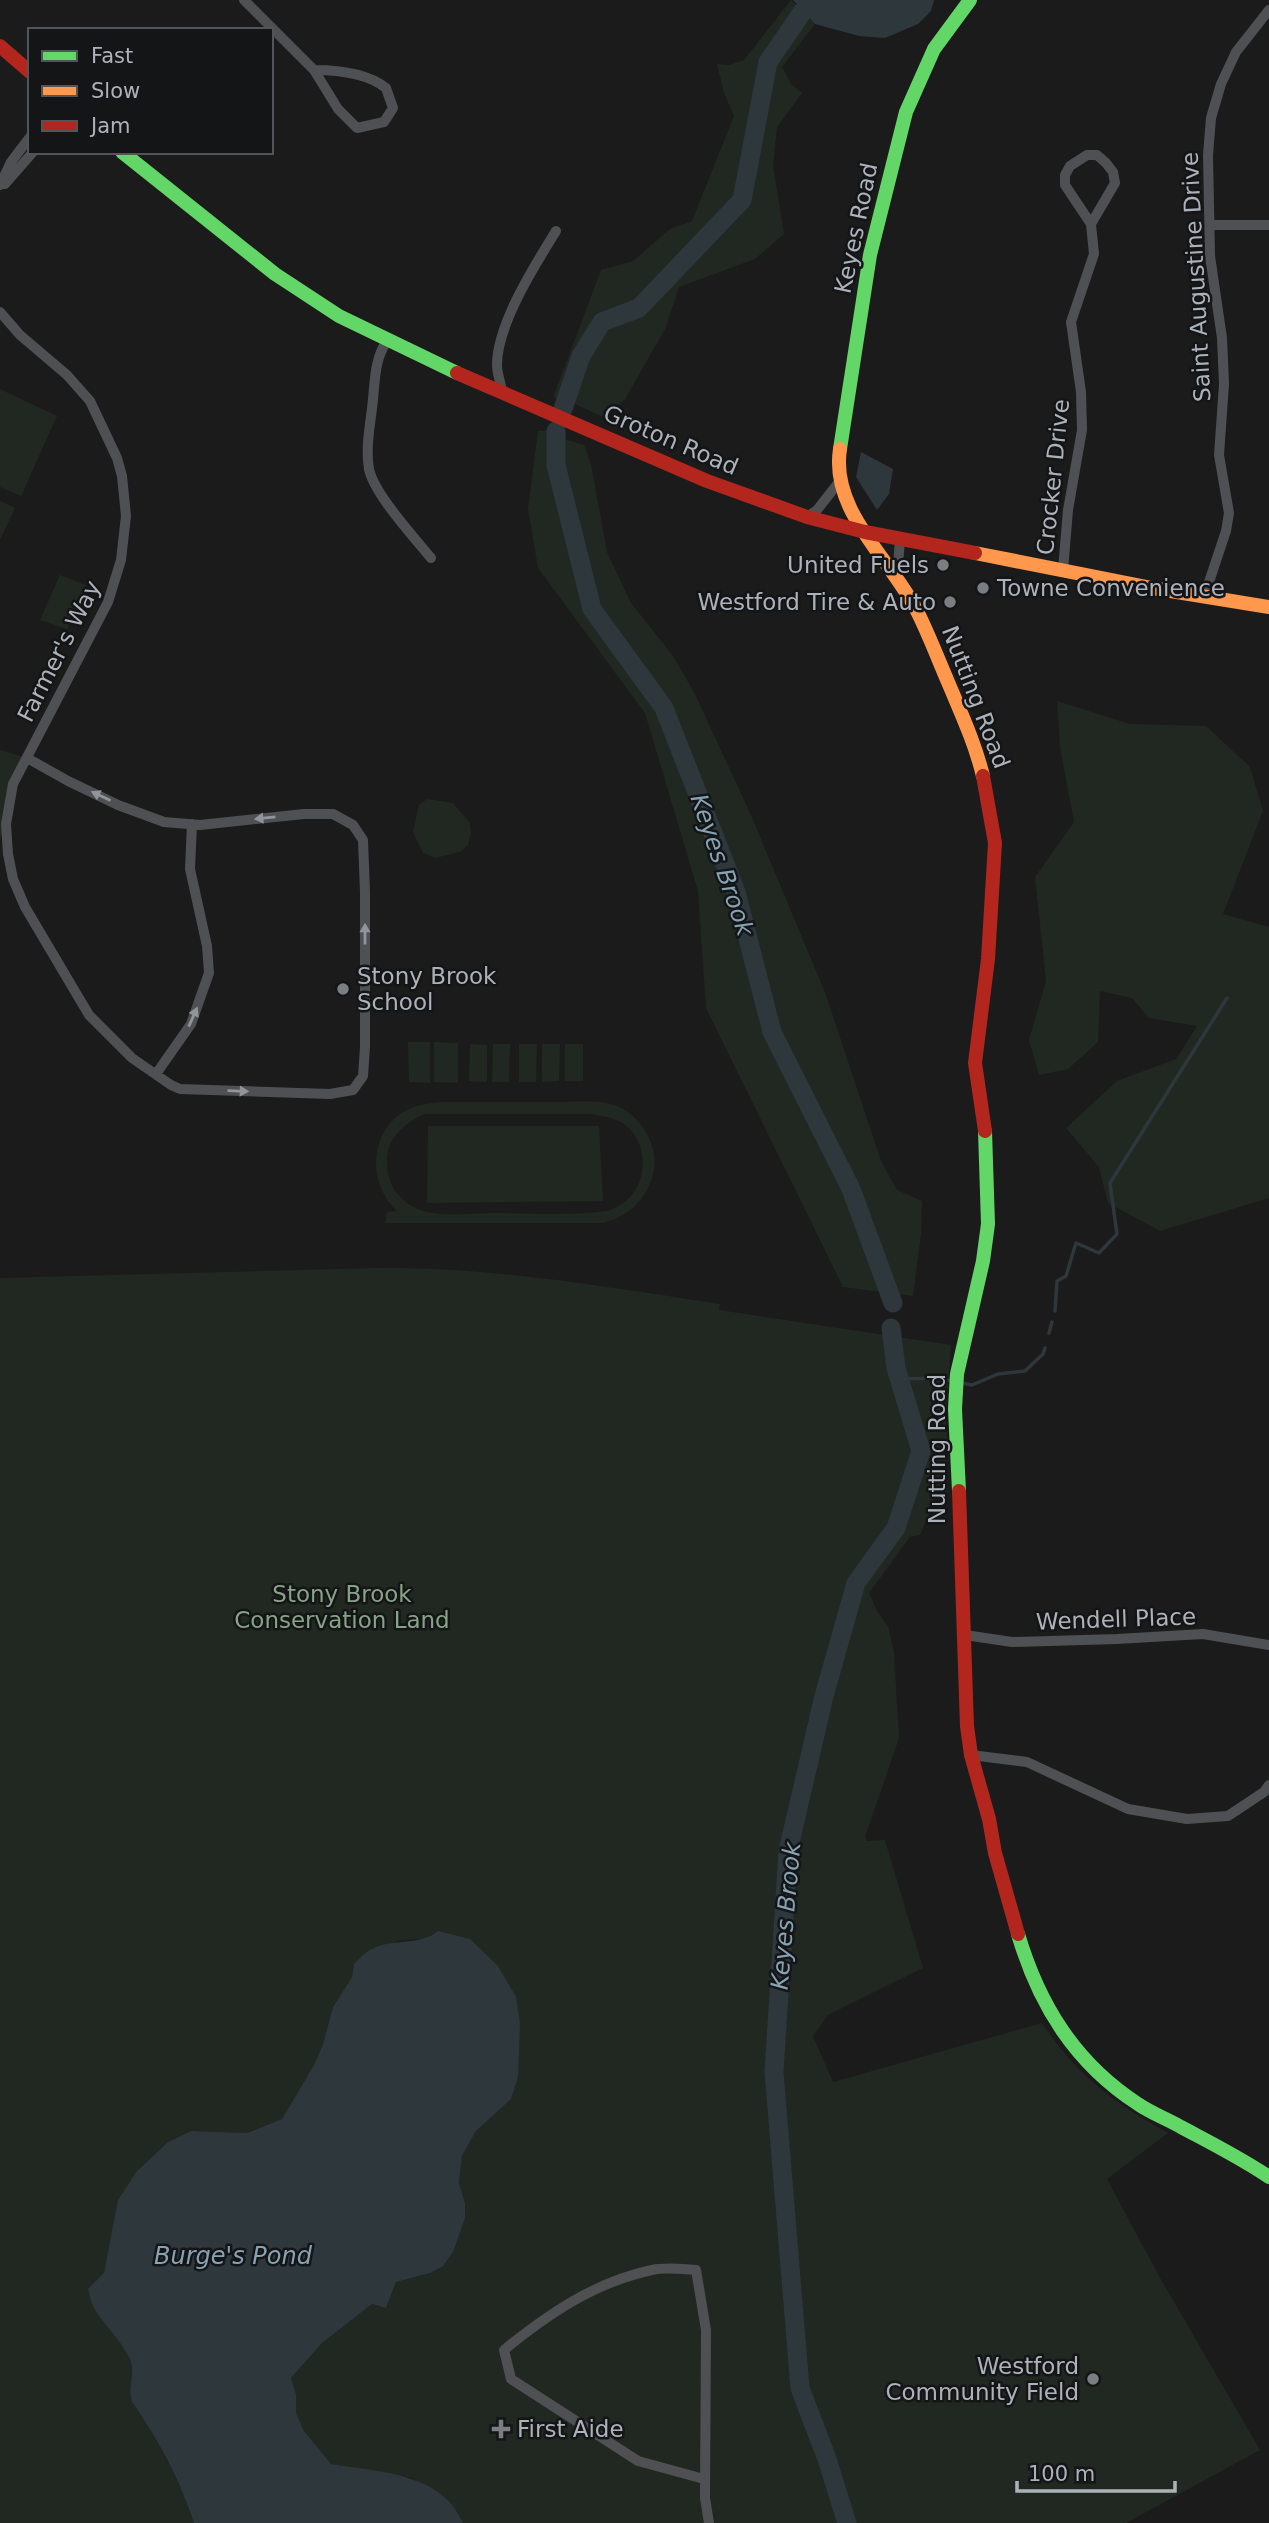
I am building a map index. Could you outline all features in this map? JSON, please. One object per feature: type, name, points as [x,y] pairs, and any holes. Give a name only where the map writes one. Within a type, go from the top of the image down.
[{"type":"street","points":[[244,0],[272,28]]},
{"type":"street","name":"Keyes Road","points":[[865,532],[839,482],[840,438],[850,392],[870,255],[906,112],[934,49],[970,0]]},
{"type":"street","name":"Saint Augustine Drive","points":[[1204,597],[1226,531],[1228,513],[1219,455],[1224,384],[1218,301],[1210,256],[1208,155],[1214,107],[1221,84],[1236,52],[1269,10]]},
{"type":"street","points":[[273,29],[314,70],[338,108],[356,128],[384,122],[393,108],[386,88],[358,75],[335,70],[314,70]]},
{"type":"street","points":[[0,46],[28,70]]},
{"type":"street","points":[[0,188],[11,162],[28,140]]},
{"type":"street","points":[[0,188],[31,154]]},
{"type":"street","name":"Groton Road","points":[[125,154],[275,274],[339,316],[387,341],[707,481],[807,517],[865,532],[1269,607]]},
{"type":"street","points":[[1087,155],[1097,155],[1113,172],[1115,183],[1091,225],[1065,186],[1065,176],[1070,166],[1087,155]]},
{"type":"street","name":"Crocker Drive","points":[[1063,570],[1068,510],[1082,430],[1081,392],[1071,323],[1094,254],[1091,225]]},
{"type":"street","points":[[1210,225],[1269,225]]},
{"type":"street","points":[[502,392],[497,366],[501,340],[517,299],[556,231]]},
{"type":"street","name":"Farmer's Way","points":[[0,312],[20,335],[67,375],[90,401],[117,458],[122,476],[126,516],[121,560],[108,602],[13,784],[6,824],[8,854],[20,895],[89,1015],[132,1058],[171,1085],[180,1089],[330,1094],[353,1090],[363,1076],[365,1047],[363,840],[353,825],[333,814],[192,824]]},
{"type":"street","points":[[387,341],[375,374],[368,445],[369,469],[378,489],[431,558]]},
{"type":"street","points":[[807,517],[817,510],[839,482]]},
{"type":"street","name":"Nutting Road","points":[[865,532],[918,612],[977,750],[995,843],[988,959],[975,1063],[987,1144],[988,1224],[983,1261],[957,1374],[955,1409],[965,1635],[965,1701],[971,1755],[989,1819],[995,1853],[1027,1964],[1060,2030],[1082,2058],[1139,2105],[1239,2157],[1269,2177]]},
{"type":"street","points":[[897,577],[901,540]]},
{"type":"street","points":[[27,758],[118,804],[164,822],[192,824],[190,869],[207,946],[209,973],[191,1024],[156,1074]]},
{"type":"street","name":"Wendell Place","points":[[965,1635],[1012,1642],[1203,1634],[1269,1645]]},
{"type":"street","points":[[971,1755],[1027,1762],[1128,1809],[1187,1819],[1228,1816],[1264,1793],[1269,1785]]},
{"type":"street","points":[[704,2479],[638,2461],[512,2379],[503,2350],[540,2320],[573,2299],[603,2285],[653,2270],[696,2270],[706,2330],[704,2479],[709,2523]]},
{"type":"green space","points":[[791,0],[815,24],[782,67],[791,84],[802,93],[777,127],[773,166],[784,234],[755,259],[679,287],[665,329],[625,399],[605,418],[575,404],[566,411],[559,407],[554,395],[601,270],[633,261],[670,229],[692,221],[734,116],[724,93],[717,64],[729,65],[744,60]]},
{"type":"green space","points":[[0,389],[57,416],[21,496],[0,487]]},
{"type":"green space","name":"Keyes Brook","points":[[554,430],[561,438],[584,445],[591,464],[607,552],[631,603],[673,656],[694,692],[751,815],[826,995],[881,1161],[897,1190],[922,1201],[921,1234],[913,1296],[843,1287],[706,1008],[698,891],[645,713],[538,568],[528,509],[538,431]]},
{"type":"green space","points":[[0,501],[15,508],[0,540]]},
{"type":"green space","points":[[60,575],[86,585],[67,629],[40,620]]},
{"type":"green space","points":[[1057,701],[1130,724],[1206,726],[1250,767],[1263,811],[1223,914],[1269,927],[1269,1198],[1160,1231],[1108,1203],[1099,1167],[1066,1128],[1117,1081],[1176,1059],[1197,1026],[1149,1018],[1132,998],[1100,991],[1098,1042],[1068,1069],[1039,1075],[1029,1040],[1046,981],[1035,877],[1074,822],[1060,748]]},
{"type":"green space","points":[[0,750],[27,758],[15,779],[0,841]]},
{"type":"green space","points":[[427,799],[453,803],[470,823],[468,845],[460,852],[435,858],[423,853],[413,832],[419,805]]},
{"type":"green space","points":[[408,1042],[430,1042],[430,1083],[409,1082]]},
{"type":"green space","points":[[434,1042],[458,1043],[458,1083],[434,1082]]},
{"type":"green space","points":[[470,1044],[487,1045],[487,1082],[469,1081]]},
{"type":"green space","points":[[493,1044],[510,1044],[509,1082],[492,1082]]},
{"type":"green space","points":[[519,1044],[537,1044],[536,1082],[519,1082]]},
{"type":"green space","points":[[542,1044],[560,1044],[559,1081],[542,1082]]},
{"type":"green space","points":[[565,1044],[583,1044],[583,1081],[565,1081]]},
{"type":"green space","points":[[585,1101],[614,1105],[633,1116],[647,1134],[654,1156],[652,1178],[644,1195],[633,1207],[620,1217],[603,1223],[385,1223],[387,1212],[397,1211],[381,1188],[377,1175],[376,1162],[382,1136],[400,1114],[420,1105],[436,1102]],"holes":[[[424,1114],[592,1114],[619,1121],[629,1128],[641,1149],[643,1161],[642,1174],[631,1196],[607,1211],[564,1214],[426,1212],[399,1196],[389,1177],[387,1153],[393,1139],[403,1127]]]},
{"type":"green space","points":[[428,1126],[599,1126],[603,1201],[427,1203]]},
{"type":"green space","name":"Stony Brook Conservation Land","points":[[377,1268],[506,1274],[592,1285],[720,1304],[719,1310],[951,1345],[946,1410],[948,1497],[933,1487],[933,1504],[920,1535],[910,1537],[869,1593],[888,1626],[894,1652],[899,1738],[865,1837],[867,1841],[885,1840],[923,1968],[828,2015],[813,2036],[833,2082],[1042,2023],[1083,2073],[1113,2099],[1168,2133],[1107,2179],[1159,2276],[1260,2450],[1126,2523],[463,2523],[458,2512],[412,2478],[331,2464],[304,2431],[296,2413],[296,2394],[291,2378],[322,2343],[372,2304],[386,2308],[396,2282],[430,2273],[443,2265],[453,2252],[465,2203],[459,2183],[462,2156],[476,2131],[511,2099],[430,1938],[397,1941],[352,1977],[333,2007],[314,2065],[282,2119],[247,2133],[191,2131],[168,2142],[137,2171],[94,2309],[127,2352],[133,2369],[132,2402],[167,2460],[194,2523],[0,2523],[0,1278]]},
{"type":"water","points":[[793,0],[934,0],[931,11],[918,24],[885,38],[859,36],[815,24]]},
{"type":"water","points":[[861,452],[893,469],[889,494],[877,510],[856,477]]},
{"type":"water","name":"Burge's Pond","points":[[438,1931],[470,1939],[498,1966],[516,1997],[520,2024],[518,2077],[511,2099],[476,2131],[462,2156],[459,2183],[465,2203],[465,2218],[453,2252],[443,2266],[430,2273],[396,2282],[386,2308],[372,2304],[322,2343],[291,2378],[296,2394],[296,2413],[304,2431],[331,2464],[406,2477],[424,2484],[440,2493],[453,2506],[463,2523],[194,2523],[168,2460],[132,2402],[130,2359],[95,2310],[88,2289],[104,2273],[118,2200],[137,2171],[168,2142],[191,2131],[247,2133],[282,2119],[314,2065],[333,2007],[352,1977],[354,1964],[367,1952],[380,1946],[423,1939]]},
{"type":"waterway","name":"Keyes Brook","points":[[563,409],[581,356],[602,322],[639,308],[742,200],[768,62],[803,11]]},
{"type":"waterway","name":"Keyes Brook","points":[[556,431],[556,465],[592,609],[664,708],[736,892],[772,1032],[851,1189],[893,1303]]},
{"type":"waterway","points":[[1055,1311],[1057,1281],[1066,1276],[1076,1243],[1099,1253],[1117,1234],[1110,1183],[1227,998]]},
{"type":"waterway","points":[[1049,1333],[1052,1322]]},
{"type":"waterway","name":"Keyes Brook","points":[[847,2523],[827,2459],[800,2388],[774,2072],[788,1851],[824,1696],[856,1583],[896,1528],[921,1451],[896,1368],[891,1328]]},
{"type":"waterway","points":[[962,1383],[972,1385],[998,1374],[1025,1371],[1043,1354],[1045,1348]]},
{"type":"waterway","points":[[900,1379],[939,1378],[952,1381]]},
{"type":"traffic: fast","points":[[840,449],[870,255],[906,112],[934,49],[970,0]]},
{"type":"traffic: fast","points":[[125,154],[275,274],[339,316],[457,373]]},
{"type":"traffic: fast","points":[[959,1491],[955,1409],[957,1374],[983,1261],[988,1224],[985,1131]]},
{"type":"traffic: fast","points":[[1018,1934],[1037,1985],[1049,2008],[1062,2030],[1096,2070],[1143,2107],[1269,2177]]},
{"type":"traffic: slow","points":[[840,449],[839,472],[853,515],[918,613],[967,728],[983,776]]},
{"type":"traffic: slow","points":[[975,553],[1152,588],[1269,607]]},
{"type":"traffic: jam","points":[[0,46],[28,70]]},
{"type":"traffic: jam","points":[[457,373],[707,481],[807,517],[865,532],[975,553]]},
{"type":"traffic: jam","points":[[983,776],[995,843],[988,959],[975,1063],[985,1131]]},
{"type":"traffic: jam","points":[[959,1491],[967,1726],[971,1755],[989,1819],[995,1853],[1018,1934]]},
{"type":"place","name":"United Fuels","points":[[943,565]]},
{"type":"place","name":"Towne Convenience","points":[[983,588]]},
{"type":"place","name":"Westford Tire & Auto","points":[[950,602]]},
{"type":"place","name":"Stony Brook School","points":[[343,989]]},
{"type":"place","name":"Westford Community Field","points":[[1093,2379]]},
{"type":"place","name":"First Aide","points":[[501,2429]]}]
